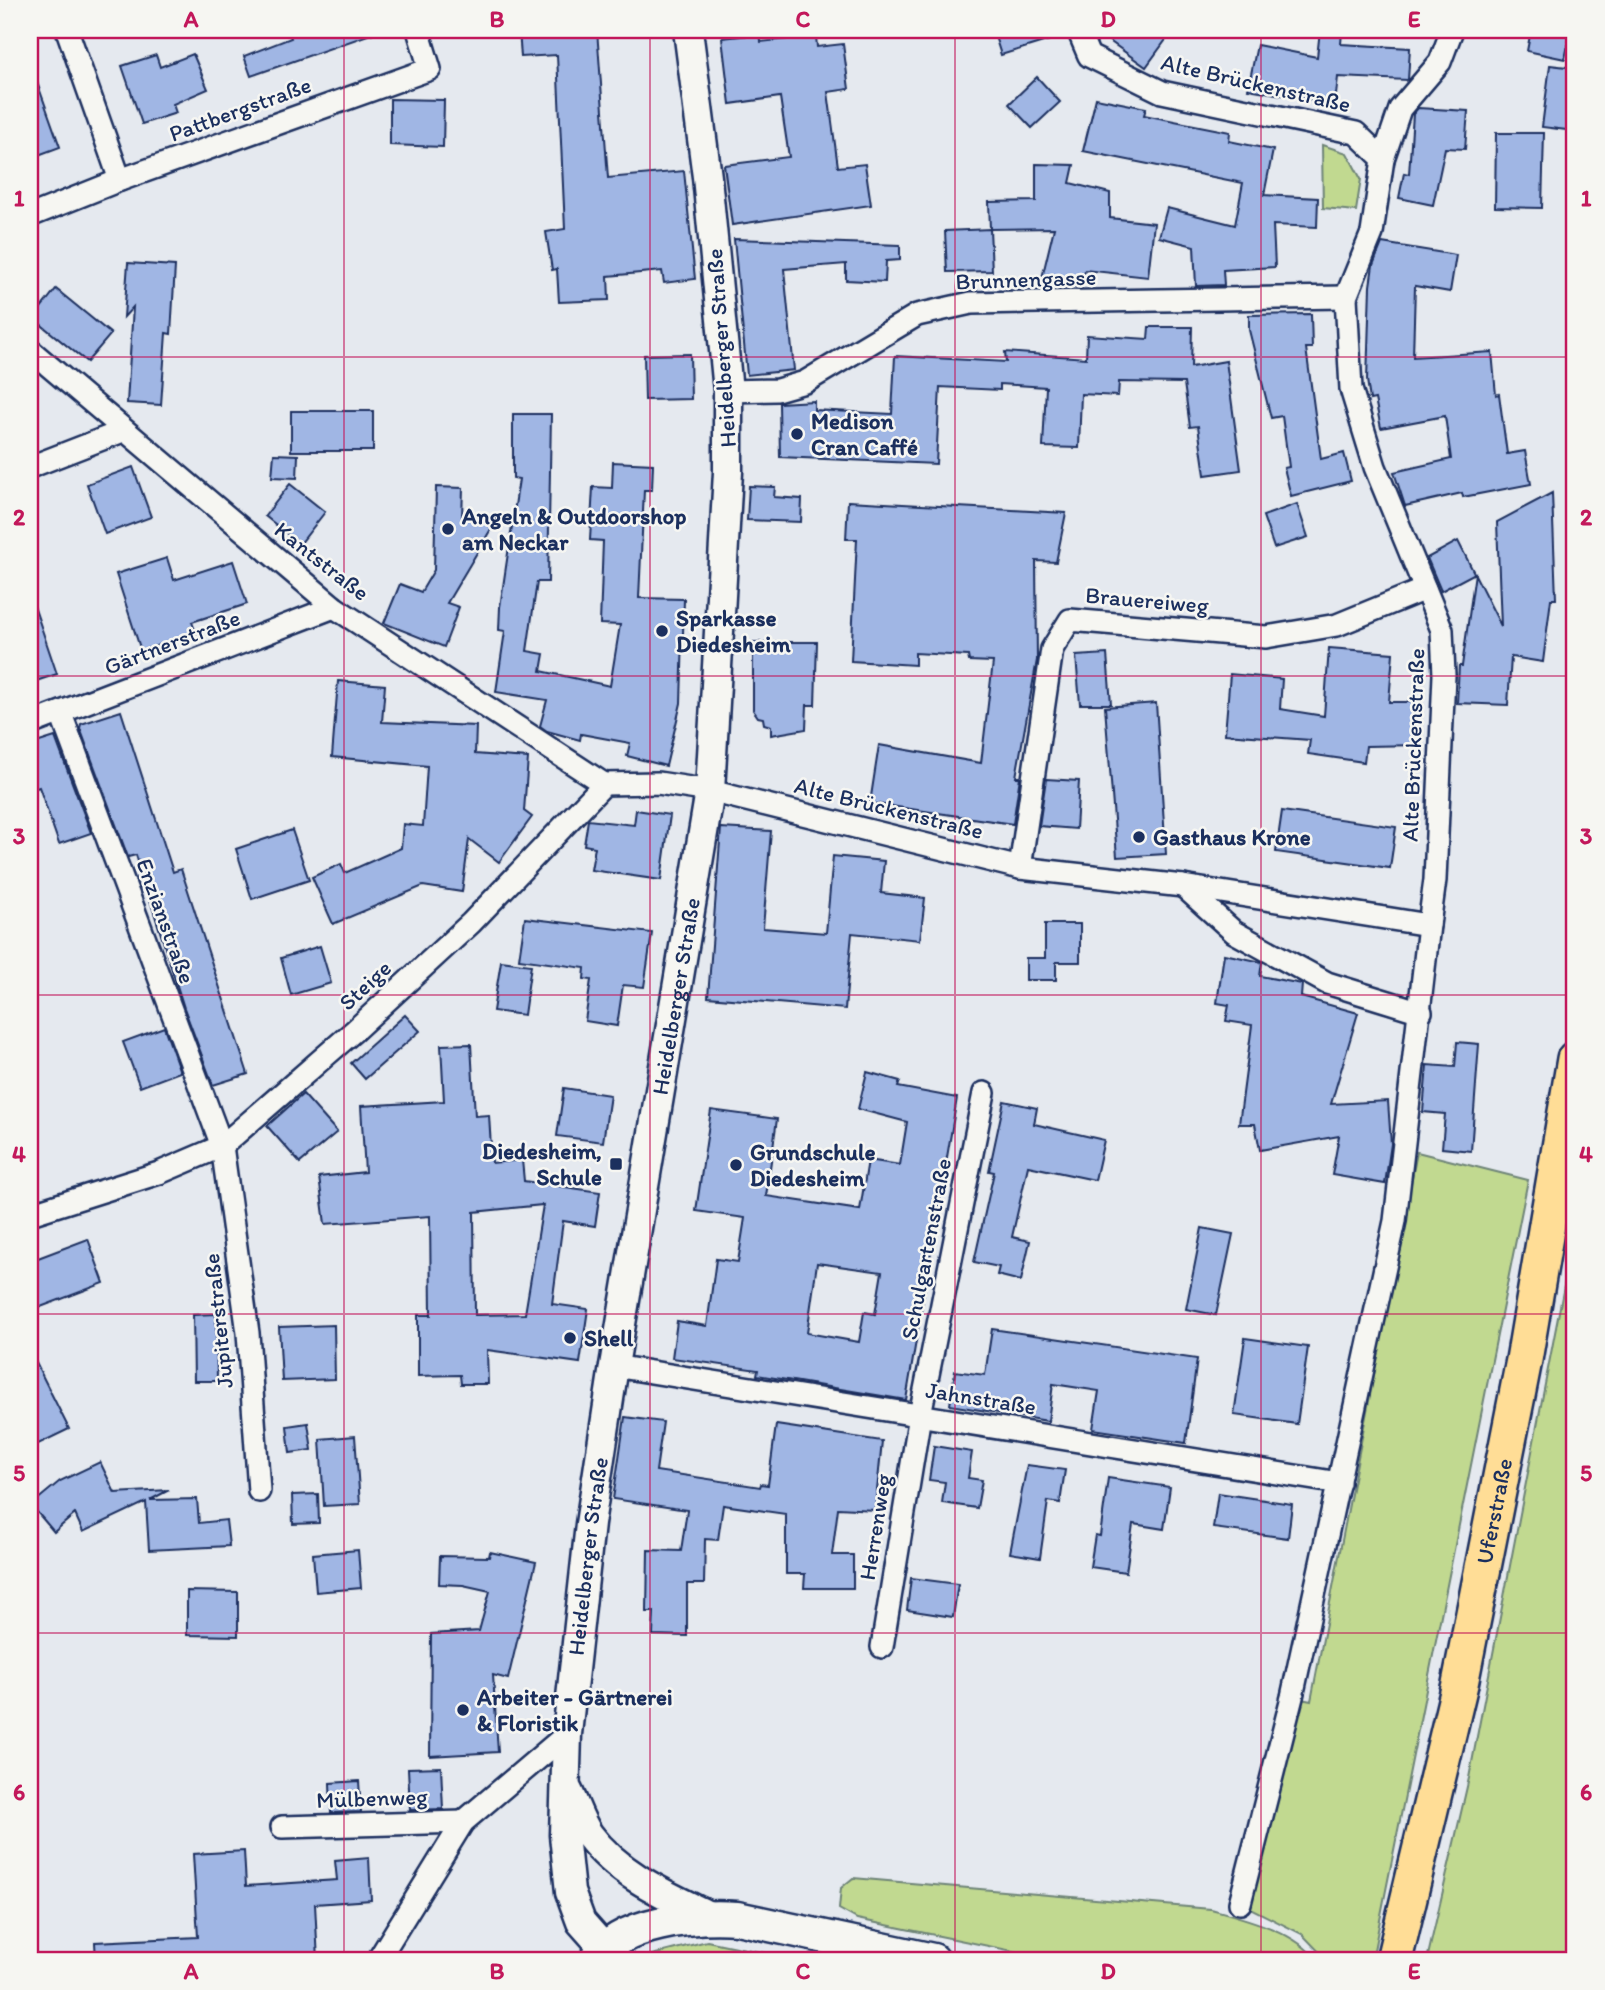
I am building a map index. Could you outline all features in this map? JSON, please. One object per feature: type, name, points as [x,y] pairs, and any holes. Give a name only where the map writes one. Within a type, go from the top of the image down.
[{"type":"main road","name":"Uferstraße","points":[[1394,1960],[1460,1684],[1524,1360],[1575,1059]]},
{"type":"main road","name":"Heidelberger Straße","points":[[600,1954],[633,1933],[675,1921],[709,1916],[737,1918],[933,1960]]},
{"type":"street","points":[[68,30],[120,180]]},
{"type":"street","name":"Pattbergstraße","points":[[30,216],[120,180],[430,69],[418,30]]},
{"type":"street","name":"Heidelberger Straße","points":[[600,1954],[581,1922],[570,1892],[564,1835],[567,1734],[590,1524],[710,791],[729,472],[729,391],[707,177],[688,30]]},
{"type":"street","name":"Alte Brückenstraße","points":[[710,791],[1020,869],[1183,886],[1429,925],[1435,880],[1444,675],[1442,630],[1375,467],[1351,389],[1346,297],[1372,233],[1383,159],[1356,134],[1162,92],[1089,56],[1078,30]]},
{"type":"street","points":[[1383,159],[1400,109],[1440,62],[1451,30]]},
{"type":"street","name":"Brunnengasse","points":[[729,391],[777,390],[805,382],[917,316],[971,303],[1149,303],[1346,297]]},
{"type":"street","name":"Kantstraße","points":[[30,350],[334,607],[604,784]]},
{"type":"street","points":[[30,467],[123,431]]},
{"type":"street","name":"Brauereiweg","points":[[1020,869],[1052,649],[1070,620],[1266,637],[1337,625],[1425,589]]},
{"type":"street","name":"Gärtnerstraße","points":[[30,724],[334,607]]},
{"type":"street","name":"Enzianstraße","points":[[61,714],[222,1146]]},
{"type":"street","points":[[604,784],[658,783],[710,791]]},
{"type":"street","name":"Steige","points":[[30,1214],[159,1173],[222,1146],[354,1031],[471,923],[604,784]]},
{"type":"street","points":[[1183,886],[1234,932],[1327,983],[1421,1013]]},
{"type":"street","points":[[1240,1903],[1292,1697],[1395,1221],[1429,925]]},
{"type":"street","name":"Schulgartenstraße","points":[[920,1415],[984,1093]]},
{"type":"street","name":"Jupiterstraße","points":[[222,1146],[248,1332],[259,1491]]},
{"type":"street","name":"Jahnstraße","points":[[614,1366],[1339,1483]]},
{"type":"street","name":"Herrenweg","points":[[881,1647],[920,1415]]},
{"type":"street","points":[[378,1960],[463,1822],[567,1734]]},
{"type":"street","points":[[565,1786],[588,1833],[610,1860],[654,1889],[709,1916]]},
{"type":"street","name":"Mülbenweg","points":[[282,1827],[463,1822]]},
{"type":"green space","points":[[1322,145],[1347,153],[1361,179],[1356,211],[1323,208]]},
{"type":"green space","points":[[1417,1152],[1528,1180],[1372,1960],[1327,1960],[1302,1934],[1240,1903],[1292,1697],[1311,1701]]},
{"type":"green space","points":[[1575,1229],[1574,1933],[1567,1960],[1427,1960],[1469,1778]]},
{"type":"green space","points":[[853,1878],[1211,1909],[1282,1933],[1296,1941],[1316,1960],[1060,1960],[1037,1956],[857,1919],[839,1909],[841,1888]]},
{"type":"green space","points":[[707,1941],[798,1960],[632,1960]]},
{"type":"building","points":[[288,30],[373,30],[374,33],[251,76],[244,56],[291,38]]},
{"type":"building","points":[[519,30],[597,30],[608,178],[684,171],[695,279],[664,283],[662,271],[608,276],[609,300],[559,302],[557,269],[552,270],[546,232],[565,229],[557,55],[521,57]]},
{"type":"building","points":[[993,30],[1065,30],[1066,35],[1001,55]]},
{"type":"building","points":[[1094,30],[1173,30],[1146,67]]},
{"type":"building","points":[[1320,30],[1342,32],[1341,44],[1410,48],[1408,80],[1338,77],[1335,104],[1248,89],[1257,45],[1317,57]]},
{"type":"building","points":[[1531,30],[1571,30],[1565,59],[1527,51]]},
{"type":"building","points":[[760,34],[761,42],[816,36],[817,47],[843,44],[849,89],[828,92],[838,167],[865,164],[871,205],[732,225],[724,165],[789,157],[780,97],[730,104],[722,38]]},
{"type":"building","points":[[193,54],[208,89],[173,104],[176,113],[142,124],[122,66],[156,55],[160,67]]},
{"type":"building","points":[[1550,65],[1575,68],[1575,131],[1542,127]]},
{"type":"building","points":[[30,71],[33,71],[60,147],[30,158]]},
{"type":"building","points":[[1037,77],[1060,102],[1032,128],[1009,104]]},
{"type":"building","points":[[1096,98],[1146,108],[1144,115],[1230,132],[1229,141],[1273,150],[1264,195],[1318,198],[1317,227],[1273,225],[1275,267],[1223,270],[1224,285],[1196,286],[1194,246],[1159,237],[1167,208],[1235,225],[1243,183],[1083,151]]},
{"type":"building","points":[[390,99],[444,100],[443,147],[390,145]]},
{"type":"building","points":[[1418,108],[1468,111],[1465,149],[1445,148],[1433,205],[1399,198],[1404,173],[1409,174],[1413,114]]},
{"type":"building","points":[[1496,133],[1544,133],[1542,208],[1495,207]]},
{"type":"building","points":[[1036,164],[1074,165],[1070,183],[1110,193],[1110,218],[1154,223],[1148,277],[1085,270],[1081,288],[1042,278],[1054,228],[990,229],[989,202],[1036,201]]},
{"type":"building","points":[[990,229],[992,271],[947,272],[945,231]]},
{"type":"building","points":[[734,239],[900,245],[900,260],[886,261],[885,282],[846,280],[846,264],[784,269],[794,370],[747,375]]},
{"type":"building","points":[[1382,243],[1456,255],[1450,292],[1415,286],[1413,357],[1492,352],[1496,395],[1499,394],[1507,454],[1525,451],[1531,484],[1463,497],[1462,493],[1405,506],[1394,472],[1451,459],[1445,416],[1381,428],[1375,399],[1370,400],[1367,380],[1370,286],[1373,265]]},
{"type":"building","points":[[128,263],[175,266],[171,334],[166,333],[161,405],[127,403],[133,307],[124,317]]},
{"type":"building","points":[[56,289],[111,334],[87,362],[33,318]]},
{"type":"building","points":[[1311,314],[1312,348],[1306,348],[1321,459],[1344,453],[1351,481],[1291,496],[1284,468],[1289,467],[1282,416],[1271,418],[1249,330],[1249,315]]},
{"type":"building","points":[[1149,327],[1192,327],[1191,367],[1226,361],[1241,470],[1205,475],[1198,426],[1190,427],[1184,383],[1119,382],[1118,396],[1081,394],[1079,448],[1043,447],[1046,387],[1000,384],[1000,390],[940,387],[936,464],[780,457],[779,403],[814,401],[814,410],[892,414],[895,356],[1006,362],[1005,352],[1086,358],[1087,335],[1148,339]]},
{"type":"building","points":[[690,354],[691,399],[645,400],[644,355]]},
{"type":"building","points":[[291,411],[373,411],[373,451],[291,451]]},
{"type":"building","points":[[513,414],[551,414],[548,582],[537,582],[527,651],[544,654],[541,671],[610,686],[620,625],[600,624],[603,541],[590,540],[593,487],[612,488],[613,462],[653,464],[652,490],[644,490],[639,598],[684,599],[681,703],[666,766],[627,756],[630,743],[581,734],[580,740],[547,731],[540,726],[547,700],[496,692],[505,631],[499,630],[500,607],[519,479],[513,478]]},
{"type":"building","points":[[274,454],[298,455],[297,478],[272,477]]},
{"type":"building","points":[[133,467],[151,517],[105,534],[87,484]]},
{"type":"building","points":[[290,484],[325,512],[300,544],[265,516]]},
{"type":"building","points":[[749,486],[775,487],[774,497],[802,499],[801,522],[747,520]]},
{"type":"building","name":"Angeln & Outdoorshop am Neckar","points":[[436,487],[463,488],[462,518],[497,519],[447,603],[459,607],[444,647],[384,623],[400,584],[421,592],[434,570]]},
{"type":"building","points":[[1552,493],[1556,599],[1551,599],[1543,662],[1511,657],[1508,705],[1457,703],[1459,666],[1462,666],[1475,574],[1501,626],[1497,522]]},
{"type":"building","points":[[848,501],[1066,513],[1056,562],[1036,561],[1037,660],[1016,777],[1020,777],[1013,824],[870,803],[879,745],[981,763],[993,662],[969,661],[968,656],[915,653],[915,665],[851,661],[857,539],[846,539]]},
{"type":"building","points":[[1297,504],[1308,537],[1274,548],[1263,516]]},
{"type":"building","points":[[1458,541],[1474,573],[1441,591],[1427,558]]},
{"type":"building","points":[[167,558],[174,580],[233,561],[247,604],[192,622],[196,633],[141,651],[116,574]]},
{"type":"building","points":[[30,606],[34,606],[57,674],[30,683]]},
{"type":"building","points":[[753,642],[817,642],[815,705],[807,705],[806,729],[771,735],[771,726],[764,724],[763,718],[758,717],[753,710]]},
{"type":"building","points":[[1329,648],[1393,653],[1389,702],[1420,702],[1420,745],[1366,746],[1364,762],[1308,754],[1310,740],[1225,734],[1230,674],[1282,679],[1280,709],[1324,716]]},
{"type":"building","points":[[1107,654],[1111,704],[1080,704],[1076,656]]},
{"type":"building","points":[[338,681],[385,685],[382,722],[476,726],[475,754],[528,758],[524,811],[532,817],[499,862],[469,839],[462,892],[423,886],[333,924],[312,877],[341,864],[345,873],[401,848],[403,824],[423,826],[427,766],[332,757]]},
{"type":"building","points":[[1156,703],[1166,854],[1117,857],[1105,707]]},
{"type":"building","points":[[121,711],[173,872],[181,869],[248,1074],[213,1085],[184,1008],[136,855],[128,857],[80,728],[81,724]]},
{"type":"building","points":[[55,737],[91,833],[59,844],[39,787],[30,790],[30,745]]},
{"type":"building","points":[[1046,779],[1079,781],[1076,829],[1039,826]]},
{"type":"building","points":[[636,810],[670,815],[661,880],[591,870],[595,847],[584,845],[588,820],[634,825]]},
{"type":"building","points":[[1282,811],[1396,827],[1390,868],[1276,852]]},
{"type":"building","points":[[721,828],[771,831],[763,928],[826,933],[833,856],[884,861],[881,893],[925,898],[920,940],[852,933],[845,1009],[708,997]]},
{"type":"building","points":[[292,830],[309,880],[252,899],[236,849]]},
{"type":"building","points":[[525,918],[652,933],[644,987],[623,985],[617,1026],[585,1021],[591,980],[584,979],[585,968],[519,959]]},
{"type":"building","points":[[1045,924],[1080,924],[1080,962],[1056,962],[1056,980],[1026,980],[1026,958],[1045,958]]},
{"type":"building","points":[[320,946],[331,983],[291,995],[281,958]]},
{"type":"building","points":[[1224,954],[1262,962],[1260,976],[1302,984],[1301,997],[1358,1013],[1331,1104],[1388,1101],[1391,1144],[1385,1184],[1332,1175],[1339,1136],[1260,1150],[1255,1124],[1239,1124],[1252,1025],[1226,1021],[1229,1005],[1217,1003]]},
{"type":"building","points":[[501,961],[531,965],[524,1015],[493,1011]]},
{"type":"building","points":[[405,1015],[420,1031],[365,1079],[351,1063]]},
{"type":"building","points":[[164,1027],[180,1072],[140,1087],[123,1042]]},
{"type":"building","points":[[1457,1042],[1479,1044],[1471,1151],[1442,1148],[1445,1114],[1423,1112],[1427,1065],[1455,1067]]},
{"type":"building","points":[[471,1044],[475,1116],[489,1115],[492,1163],[522,1160],[524,1181],[600,1192],[595,1226],[563,1221],[552,1304],[588,1309],[580,1363],[487,1350],[488,1384],[461,1384],[460,1375],[418,1376],[418,1315],[431,1315],[430,1216],[325,1224],[319,1177],[365,1172],[361,1106],[444,1101],[441,1045]],"holes":[[[543,1205],[525,1314],[475,1315],[474,1212]]]},
{"type":"building","points":[[867,1072],[900,1081],[898,1087],[957,1098],[906,1400],[757,1375],[758,1370],[672,1358],[677,1321],[707,1326],[716,1259],[738,1262],[745,1218],[696,1211],[711,1110],[777,1119],[766,1196],[860,1210],[868,1160],[900,1165],[907,1122],[858,1109]],"holes":[[[817,1263],[882,1272],[875,1314],[864,1312],[859,1342],[807,1333]]]},
{"type":"building","points":[[564,1088],[610,1095],[603,1142],[557,1136]]},
{"type":"building","points":[[303,1094],[337,1132],[300,1163],[267,1126]]},
{"type":"building","points":[[1004,1101],[1037,1108],[1034,1124],[1104,1140],[1095,1180],[1028,1166],[1012,1237],[1030,1241],[1021,1281],[997,1275],[999,1267],[974,1262],[994,1172],[989,1171]]},
{"type":"building","points":[[1202,1228],[1233,1234],[1216,1315],[1186,1309]]},
{"type":"building","points":[[88,1239],[104,1283],[30,1311],[30,1261]]},
{"type":"building","points":[[216,1314],[217,1381],[194,1381],[193,1315]]},
{"type":"building","points":[[334,1325],[335,1379],[282,1381],[279,1327]]},
{"type":"building","points":[[992,1329],[1197,1359],[1186,1443],[1093,1429],[1099,1391],[1053,1384],[1048,1421],[950,1405],[955,1371],[985,1375]]},
{"type":"building","points":[[1245,1338],[1308,1347],[1297,1424],[1234,1415]]},
{"type":"building","points":[[30,1351],[69,1429],[30,1448]]},
{"type":"building","points":[[625,1417],[663,1422],[656,1471],[760,1487],[761,1484],[768,1485],[776,1425],[882,1441],[875,1510],[838,1508],[832,1555],[853,1555],[853,1588],[804,1588],[805,1574],[786,1574],[786,1514],[723,1505],[718,1540],[705,1539],[704,1584],[687,1584],[687,1636],[653,1635],[654,1612],[647,1612],[648,1550],[681,1551],[687,1510],[613,1499]]},
{"type":"building","points":[[308,1423],[312,1450],[290,1453],[287,1426]]},
{"type":"building","points":[[355,1436],[360,1504],[324,1506],[320,1439]]},
{"type":"building","points":[[934,1446],[972,1452],[968,1478],[982,1480],[977,1508],[942,1503],[945,1482],[929,1480]]},
{"type":"building","points":[[100,1462],[115,1493],[169,1490],[150,1500],[197,1499],[199,1523],[226,1520],[229,1546],[149,1550],[146,1502],[83,1532],[75,1514],[54,1532],[31,1505],[60,1481]]},
{"type":"building","points":[[1027,1465],[1065,1470],[1060,1503],[1048,1501],[1040,1558],[1010,1553]]},
{"type":"building","points":[[1108,1478],[1170,1487],[1164,1529],[1133,1524],[1126,1572],[1090,1567],[1095,1535],[1100,1536]]},
{"type":"building","points":[[1218,1493],[1292,1504],[1288,1538],[1213,1528]]},
{"type":"building","points":[[318,1494],[319,1523],[293,1524],[292,1495]]},
{"type":"building","points":[[358,1550],[361,1588],[316,1592],[313,1554]]},
{"type":"building","points":[[490,1552],[536,1562],[508,1679],[493,1675],[498,1752],[430,1756],[431,1634],[479,1631],[490,1591],[463,1585],[439,1584],[440,1556],[489,1557]]},
{"type":"building","points":[[911,1578],[958,1584],[953,1617],[907,1610]]},
{"type":"building","points":[[187,1591],[238,1592],[238,1636],[187,1635]]},
{"type":"building","points":[[441,1767],[443,1809],[410,1810],[408,1768]]},
{"type":"building","points":[[359,1781],[361,1812],[331,1813],[330,1783]]},
{"type":"building","points":[[244,1851],[246,1886],[337,1880],[335,1861],[369,1858],[371,1900],[315,1904],[318,1960],[96,1960],[95,1942],[198,1937],[193,1854]]},
{"type":"place","name":"Medison Cran Caffé","points":[[797,434]]},
{"type":"place","name":"Angeln & Outdoorshop am Neckar","points":[[448,529]]},
{"type":"place","name":"Sparkasse Diedesheim","points":[[662,631]]},
{"type":"place","name":"Gasthaus Krone","points":[[1139,837]]},
{"type":"place","name":"Diedesheim, Schule","points":[[616,1164]]},
{"type":"place","name":"Grundschule Diedesheim","points":[[736,1165]]},
{"type":"place","name":"Shell","points":[[570,1338]]},
{"type":"place","name":"Arbeiter - Gärtnerei & Floristik","points":[[463,1710]]}]
